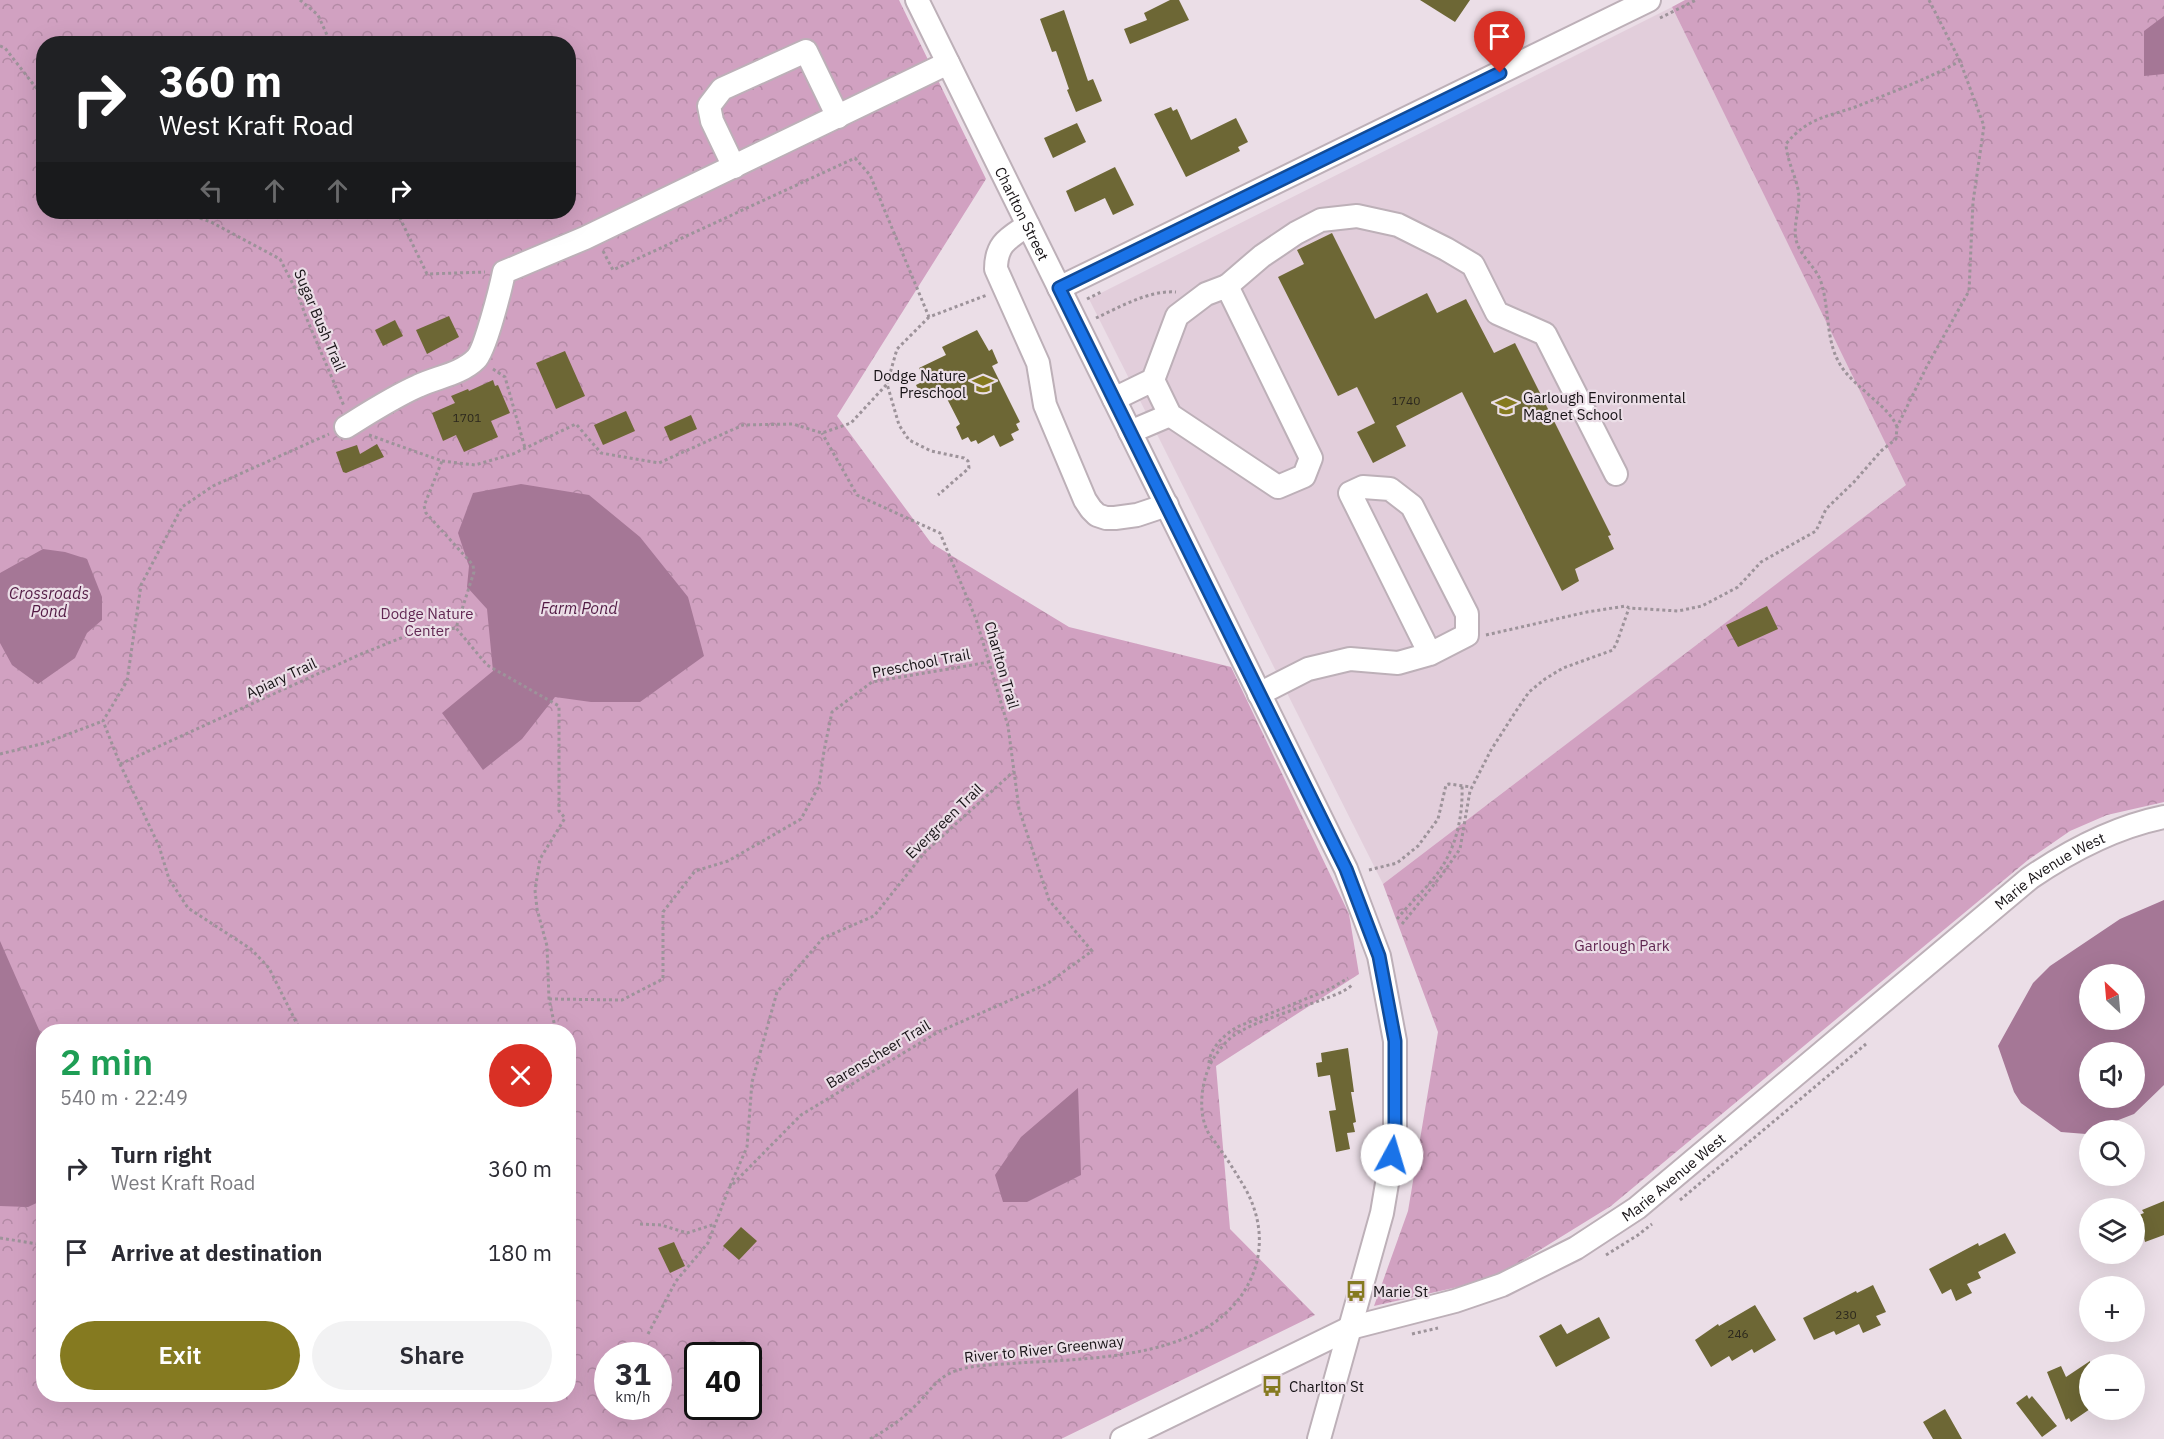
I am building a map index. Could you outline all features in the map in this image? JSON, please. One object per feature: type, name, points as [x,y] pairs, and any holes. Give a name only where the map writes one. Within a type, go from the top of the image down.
[{"type":"street","name":"Charlton Street","points":[[917,0],[1346,869],[1379,956],[1395,1041],[1395,1136],[1382,1214],[1319,1439]]},
{"type":"street","points":[[1059,288],[1649,0]]},
{"type":"street","points":[[734,167],[712,121],[710,106],[722,89],[806,51],[838,117]]},
{"type":"street","points":[[349,425],[391,398],[452,374],[477,358],[492,320],[504,272],[595,233],[948,63]]},
{"type":"street","points":[[1114,399],[1153,380],[1177,316],[1287,239],[1321,220],[1357,216],[1398,225],[1473,265],[1497,313],[1545,334],[1616,474]]},
{"type":"street","points":[[1028,225],[1006,240],[999,250],[996,269],[1038,363],[1045,405],[1085,500],[1097,515],[1106,518],[1137,515],[1167,506]]},
{"type":"street","points":[[1153,380],[1170,415],[1278,487],[1304,476],[1311,458],[1216,290]]},
{"type":"street","points":[[1130,432],[1170,415]]},
{"type":"street","points":[[1259,694],[1308,669],[1350,659],[1398,663],[1430,654],[1467,635],[1467,614],[1412,506],[1390,489],[1363,487],[1350,493],[1430,654]]},
{"type":"street","name":"Marie Avenue West","points":[[1122,1439],[1350,1328],[1455,1301],[1502,1285],[1541,1267],[1603,1231],[1637,1208],[1721,1139],[2030,878],[2085,844],[2140,822],[2164,817]]},
{"type":"path","points":[[300,0],[318,15],[327,36]]},
{"type":"path","points":[[1467,635],[1489,634],[1587,612],[1626,606],[1677,611],[1702,606],[1723,597],[1738,587],[1761,562],[1816,531],[1826,509],[1881,451],[1896,439],[1897,426],[1969,291],[1973,202],[1984,126],[1960,61],[1929,0]]},
{"type":"path","points":[[0,46],[5,48],[36,88]]},
{"type":"path","points":[[1897,426],[1889,413],[1855,384],[1841,366],[1830,342],[1820,280],[1796,241],[1799,198],[1786,144],[1808,124],[1832,112],[1855,107],[1883,96],[1960,61]]},
{"type":"path","points":[[595,233],[613,270],[855,158],[870,175],[929,317]]},
{"type":"path","name":"Sugar Bush Trail","points":[[203,219],[280,259],[297,292],[349,425]]},
{"type":"path","points":[[400,219],[427,273],[504,272]]},
{"type":"path","points":[[0,754],[45,743],[103,721],[127,681],[141,585],[182,507],[213,486],[349,425],[442,461],[475,465],[513,454],[576,424],[601,453],[659,463],[743,425],[794,424],[822,433],[851,423],[887,384],[897,348],[929,317],[1004,289]]},
{"type":"path","points":[[1096,318],[1137,300],[1170,291],[1216,290]]},
{"type":"path","points":[[505,377],[525,448]]},
{"type":"path","points":[[887,384],[898,425],[909,440],[931,451],[964,458],[968,461],[969,468],[939,495]]},
{"type":"path","name":"Charlton Trail","points":[[822,433],[857,495],[940,533],[976,619],[989,662],[1008,726],[1019,809],[1049,900],[1092,951]]},
{"type":"path","points":[[442,461],[424,506],[426,513],[473,565],[474,572],[456,628],[487,665],[559,706],[559,811],[565,818],[540,859],[535,890],[537,909],[547,946],[549,999],[554,1024]]},
{"type":"path","points":[[1402,924],[1447,870],[1460,849],[1471,787],[1491,750],[1529,692],[1563,668],[1612,650],[1629,608]]},
{"type":"path","name":"Apiary Trail","points":[[120,764],[361,654],[416,632],[456,628]]},
{"type":"path","name":"Preschool Trail","points":[[549,999],[622,1000],[663,979],[663,912],[695,871],[728,861],[801,819],[819,786],[832,712],[873,682],[989,662]]},
{"type":"path","points":[[103,721],[120,764],[159,846],[169,879],[188,908],[251,949],[269,968],[297,1024]]},
{"type":"path","name":"Evergreen Trail","points":[[729,1188],[747,1147],[752,1082],[777,992],[824,938],[874,916],[925,852],[1014,771]]},
{"type":"path","points":[[1368,870],[1390,866],[1406,858],[1418,846],[1433,828],[1441,809],[1446,785],[1471,787]]},
{"type":"path","points":[[1397,919],[1437,874],[1448,857],[1459,823],[1462,786]]},
{"type":"path","name":"Barenscheer Trail","points":[[648,1334],[676,1281],[708,1243],[729,1188],[801,1115],[938,1032],[1047,984],[1092,951]]},
{"type":"path","points":[[1209,1068],[1210,1054],[1228,1032],[1245,1022],[1330,989],[1348,978]]},
{"type":"path","name":"River to River Greenway","points":[[870,1439],[899,1422],[919,1403],[929,1388],[957,1370],[977,1366],[1095,1358],[1179,1342],[1224,1315],[1243,1294],[1252,1276],[1260,1250],[1261,1232],[1244,1185],[1207,1131],[1202,1109],[1204,1082],[1209,1068],[1215,1056],[1234,1035],[1332,996],[1353,984]]},
{"type":"path","points":[[640,1224],[662,1225],[687,1233],[715,1224]]},
{"type":"path","points":[[0,1238],[36,1244]]},
{"type":"shaded area","name":"Garlough Environmental Magnet School","points":[[1672,7],[1907,485],[1383,884],[1089,299]]},
{"type":"green space","name":"Dodge Nature Center","points":[[0,0],[899,0],[986,179],[837,416],[931,543],[1069,627],[1231,667],[1349,914],[1359,974],[1216,1066],[1230,1229],[1315,1315],[1061,1439],[0,1439]]},
{"type":"green space","name":"Garlough Park","points":[[1685,0],[2164,0],[2164,802],[2107,815],[2070,831],[2028,860],[1611,1206],[1493,1279],[1374,1306],[1408,1211],[1438,1032],[1383,884],[1906,485],[1672,7]]},
{"type":"water","points":[[2164,16],[2164,74],[2144,76],[2144,31]]},
{"type":"water","name":"Farm Pond","points":[[521,484],[589,495],[640,537],[688,597],[704,656],[640,702],[591,702],[555,697],[522,739],[483,770],[442,713],[493,671],[487,609],[467,587],[469,566],[458,533],[473,493]]},
{"type":"water","name":"Crossroads Pond","points":[[43,549],[65,552],[87,559],[102,597],[102,620],[87,633],[75,658],[38,684],[12,665],[0,643],[0,573]]},
{"type":"water","points":[[2164,900],[2164,1085],[2145,1103],[2145,1042],[2079,1042],[2079,1108],[2140,1108],[2134,1114],[2118,1120],[2079,1120],[2079,1133],[2061,1132],[2021,1103],[2014,1092],[1998,1046],[2033,983],[2050,966],[2120,919]]},
{"type":"water","points":[[0,941],[36,1024],[36,1203],[28,1207],[0,1206]]},
{"type":"water","points":[[1078,1088],[1081,1175],[1027,1202],[1003,1202],[995,1175],[1021,1137]]},
{"type":"building","points":[[1170,0],[1179,0],[1189,20],[1130,44],[1124,29],[1147,20],[1144,13]]},
{"type":"building","points":[[1420,0],[1470,0],[1455,22]]},
{"type":"building","points":[[1064,10],[1088,81],[1093,79],[1102,101],[1076,112],[1056,51],[1052,52],[1040,19]]},
{"type":"building","points":[[1171,107],[1173,111],[1177,109],[1191,140],[1236,118],[1248,142],[1238,147],[1240,151],[1186,177],[1154,114]]},
{"type":"building","points":[[1077,123],[1086,142],[1053,158],[1044,138]]},
{"type":"building","points":[[1115,167],[1134,205],[1113,215],[1105,198],[1075,212],[1066,191]]},
{"type":"building","points":[[1332,233],[1375,319],[1427,293],[1437,313],[1466,299],[1494,353],[1515,343],[1611,535],[1608,536],[1614,549],[1575,569],[1579,581],[1562,591],[1462,392],[1396,426],[1406,446],[1373,463],[1357,432],[1375,423],[1357,387],[1338,396],[1278,277],[1304,264],[1297,250]]},
{"type":"building","points":[[449,316],[459,337],[427,354],[416,330]]},
{"type":"building","points":[[395,320],[403,336],[383,346],[375,330]]},
{"type":"building","points":[[977,330],[989,351],[992,349],[998,363],[992,366],[1020,422],[1016,424],[1019,430],[1011,434],[1014,440],[1000,447],[994,435],[978,444],[976,440],[971,442],[968,437],[962,440],[956,427],[960,424],[942,389],[923,399],[916,385],[924,381],[919,368],[946,355],[942,347]]},
{"type":"building","points":[[565,351],[585,396],[556,409],[536,363]]},
{"type":"building","points":[[493,380],[495,386],[498,385],[510,413],[491,421],[498,437],[464,452],[456,435],[443,441],[432,413],[455,403],[451,396]]},
{"type":"building","points":[[626,411],[635,431],[603,445],[594,425]]},
{"type":"building","points":[[691,415],[697,429],[670,441],[664,427]]},
{"type":"building","points":[[377,444],[384,457],[346,473],[343,472],[336,452],[357,445],[360,454]]},
{"type":"building","points":[[1767,606],[1778,629],[1738,647],[1726,625]]},
{"type":"building","points":[[1348,1048],[1354,1092],[1351,1092],[1356,1122],[1353,1123],[1355,1132],[1347,1133],[1350,1149],[1336,1152],[1329,1111],[1336,1110],[1330,1075],[1318,1077],[1316,1063],[1322,1062],[1321,1053]]},
{"type":"building","points":[[2164,1201],[2164,1235],[2145,1242],[2145,1209]]},
{"type":"building","points":[[741,1227],[757,1241],[739,1260],[723,1246]]},
{"type":"building","points":[[2005,1233],[2016,1253],[1978,1272],[1981,1278],[1967,1284],[1972,1293],[1956,1301],[1951,1289],[1942,1294],[1929,1269],[1978,1243],[1979,1246]]},
{"type":"building","points":[[674,1242],[685,1266],[670,1273],[658,1248]]},
{"type":"building","points":[[1873,1285],[1886,1312],[1876,1316],[1881,1325],[1863,1333],[1859,1324],[1836,1335],[1834,1331],[1814,1340],[1803,1318],[1856,1291],[1857,1293]]},
{"type":"building","points":[[1755,1305],[1776,1340],[1754,1353],[1752,1349],[1732,1361],[1729,1356],[1711,1367],[1695,1340],[1718,1324],[1719,1326]]},
{"type":"building","points":[[1599,1317],[1610,1338],[1556,1367],[1539,1336],[1561,1324],[1567,1334]]},
{"type":"building","points":[[2061,1366],[2066,1377],[2079,1368],[2079,1417],[2071,1422],[2069,1418],[2066,1420],[2047,1372]]},
{"type":"building","points":[[2027,1395],[2029,1399],[2032,1396],[2057,1426],[2042,1437],[2016,1403]]},
{"type":"building","points":[[1945,1409],[1962,1439],[1933,1439],[1923,1422]]},
{"type":"place","name":"Dodge Nature Preschool","points":[[983,384]]},
{"type":"place","name":"Garlough Environmental Magnet School","points":[[1506,406]]},
{"type":"place","name":"Marie St","points":[[1356,1291]]},
{"type":"place","name":"Charlton St","points":[[1272,1386]]},
{"type":"route","points":[[1392,1155],[1395,1136],[1395,1041],[1379,956],[1346,869],[1059,288],[1500,73]]}]
